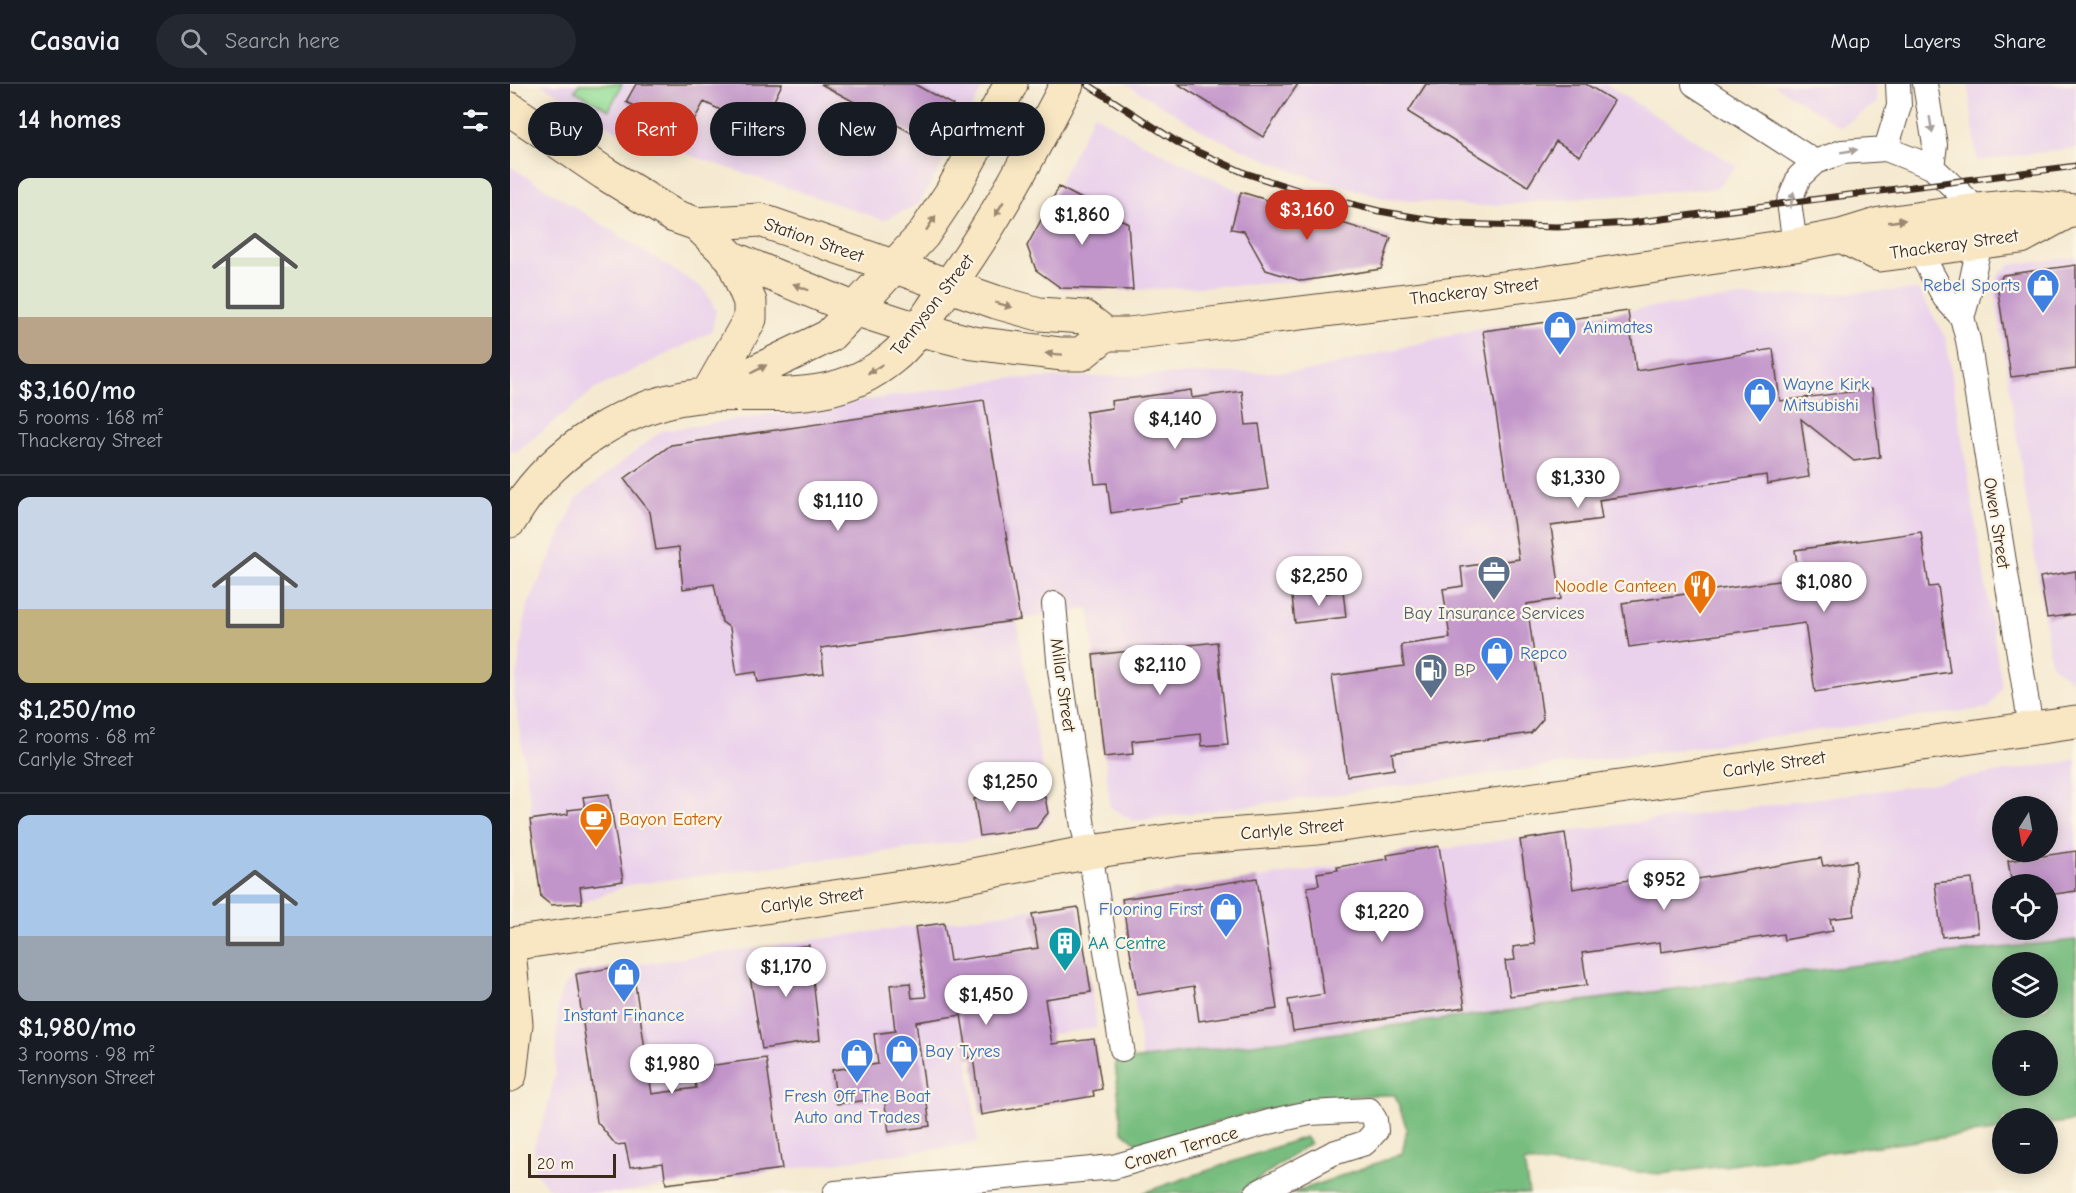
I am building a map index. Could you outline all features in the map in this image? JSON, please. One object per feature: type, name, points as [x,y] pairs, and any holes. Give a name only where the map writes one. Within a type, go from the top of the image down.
[{"type":"main road","name":"Tennyson Street","points":[[510,520],[542,476],[582,441],[631,414],[707,395],[828,336],[924,235],[951,193],[1011,84]]},
{"type":"main road","name":"Tennyson Street","points":[[707,395],[812,395],[864,376],[892,358],[949,287],[1004,202],[1067,84]]},
{"type":"main road","name":"Station Street","points":[[510,109],[604,173],[674,216],[697,224],[760,220],[894,268]]},
{"type":"main road","name":"Thackeray Street","points":[[1106,334],[1129,334],[1356,304],[1537,284],[1795,245],[1840,236],[1880,224],[1980,226],[2021,237],[2071,211]]},
{"type":"main road","name":"Station Street","points":[[697,224],[732,258],[855,309]]},
{"type":"main road","name":"Thackeray Street","points":[[1840,236],[1880,255],[1919,250],[1980,226]]},
{"type":"main road","points":[[707,395],[750,319],[750,302],[732,258]]},
{"type":"main road","points":[[855,309],[917,329],[1008,349],[1081,354],[1106,334],[1084,317],[1039,314],[894,268]]},
{"type":"main road","name":"Carlyle Street","points":[[510,944],[937,882],[1090,852],[1190,838],[1318,828],[1486,806],[2076,722]]},
{"type":"main road","points":[[510,961],[516,1024],[510,1075]]},
{"type":"street","points":[[1694,84],[1815,162]]},
{"type":"street","points":[[1886,149],[1899,106],[1898,84]]},
{"type":"street","points":[[1925,84],[1935,145],[1932,167]]},
{"type":"street","points":[[1795,245],[1789,202],[1799,177],[1815,162],[1842,152],[1886,149],[1932,167],[1980,226],[1970,294],[1962,317]]},
{"type":"street","name":"Owen Street","points":[[1919,250],[1945,298],[1962,317],[1968,340],[2031,728]]},
{"type":"street","name":"Millar Street","points":[[1054,604],[1060,670],[1083,827],[1090,852],[1122,1049]]},
{"type":"street","name":"Craven Terrace","points":[[835,1193],[1113,1167],[1269,1122],[1309,1113],[1369,1110],[1375,1120],[1376,1131],[1365,1143],[1333,1153],[1257,1193]]},
{"type":"shaded area","points":[[541,84],[985,84],[975,102],[909,102],[909,156],[946,156],[920,203],[884,220],[693,156],[698,156],[698,102],[615,102],[615,130],[603,123],[603,102],[570,102]]},
{"type":"shaded area","points":[[1126,84],[1605,84],[1737,166],[1717,188],[1483,206],[1387,199],[1295,172],[1210,135]]},
{"type":"shaded area","points":[[1773,84],[1875,84],[1877,103],[1841,127]]},
{"type":"shaded area","points":[[1968,84],[2076,84],[2076,148],[1977,161]]},
{"type":"shaded area","points":[[1094,114],[1140,142],[1241,192],[1391,238],[1381,269],[1302,281],[1243,285],[1133,290],[1061,288],[1036,270],[1027,246]]},
{"type":"shaded area","points":[[510,166],[704,289],[716,311],[711,332],[594,390],[516,452],[510,450]]},
{"type":"shaded area","points":[[2076,257],[2076,679],[2070,680],[2051,665],[1994,286],[1998,275],[2010,265]]},
{"type":"shaded area","points":[[1919,290],[1946,339],[2002,687],[1989,708],[1133,821],[1110,807],[1089,609],[1017,620],[1050,815],[1040,828],[968,841],[628,885],[582,903],[551,905],[541,897],[530,820],[531,804],[514,694],[526,610],[577,498],[661,431],[1007,379],[1310,371],[1480,328],[1740,297]]},
{"type":"shaded area","points":[[2076,760],[2076,940],[1943,954],[1142,1059],[1122,899],[1518,838],[1922,785]]},
{"type":"shaded area","points":[[1079,903],[1097,1028],[1009,1040],[968,1058],[978,1143],[617,1193],[561,1193],[549,1188],[534,1171],[534,1146],[545,1117],[555,1074],[558,1004],[562,990],[576,973]]},
{"type":"green space","points":[[579,84],[622,84],[609,110],[603,107],[603,102],[595,102],[575,91]]},
{"type":"green space","points":[[2076,940],[2076,1121],[2058,1123],[2058,1108],[1992,1108],[1992,1131],[1661,1174],[1524,1162],[1529,1193],[1293,1193],[1402,1154],[1407,1129],[1395,1095],[1329,1098],[1297,1103],[1139,1145],[1122,1131],[1115,1062],[1943,954]]},
{"type":"green space","points":[[1305,1137],[1310,1143],[1239,1193],[1142,1193]]},
{"type":"building","points":[[636,84],[782,84],[773,102],[710,102],[710,105],[704,102],[698,113],[698,102],[626,102]]},
{"type":"building","points":[[821,84],[914,84],[947,102],[909,102],[909,132],[897,125],[897,102],[854,102]]},
{"type":"building","points":[[1178,84],[1298,84],[1263,137]]},
{"type":"building","points":[[1426,84],[1586,84],[1614,101],[1580,156],[1556,141],[1528,186],[1408,112]]},
{"type":"building","points":[[1059,187],[1128,223],[1133,290],[1061,288],[1036,270],[1027,246]]},
{"type":"building","points":[[1241,192],[1391,238],[1381,269],[1302,281],[1266,270],[1244,231],[1231,229]]},
{"type":"building","name":"Rebel Sports","points":[[2076,265],[2076,369],[2011,377],[1997,285],[2003,275]]},
{"type":"building","points":[[1628,311],[1636,371],[1773,349],[1780,401],[1872,389],[1880,457],[1854,461],[1801,419],[1809,477],[1767,484],[1766,475],[1599,500],[1602,519],[1551,526],[1561,599],[1527,604],[1543,719],[1531,733],[1392,753],[1394,769],[1347,776],[1332,676],[1404,666],[1401,645],[1450,638],[1443,589],[1463,586],[1461,567],[1519,559],[1483,331]]},
{"type":"building","points":[[1191,390],[1192,398],[1242,391],[1246,425],[1259,424],[1268,489],[1183,500],[1184,503],[1111,513],[1107,483],[1095,484],[1086,412],[1112,408],[1111,401]]},
{"type":"building","points":[[984,400],[1020,620],[821,648],[824,673],[758,682],[756,672],[737,675],[730,628],[722,622],[714,584],[683,589],[679,547],[656,550],[650,512],[624,479],[671,445]]},
{"type":"building","points":[[1921,532],[1929,587],[1938,586],[1950,672],[1815,692],[1805,623],[1629,647],[1622,603],[1799,578],[1795,550]]},
{"type":"building","points":[[2076,571],[2076,614],[2047,618],[2040,577]]},
{"type":"building","points":[[1343,591],[1346,617],[1295,623],[1292,597]]},
{"type":"building","points":[[1217,642],[1228,744],[1202,746],[1201,734],[1132,741],[1133,754],[1104,757],[1093,655]]},
{"type":"building","points":[[1033,791],[1035,798],[1045,797],[1048,813],[1036,828],[980,836],[974,799]]},
{"type":"building","points":[[609,794],[623,881],[580,887],[582,903],[551,905],[541,897],[530,820],[568,814],[568,810],[585,808],[583,797]]},
{"type":"building","points":[[1565,833],[1573,889],[1691,870],[1692,880],[1821,858],[1823,866],[1856,861],[1854,916],[1830,919],[1833,931],[1784,940],[1783,934],[1661,952],[1660,942],[1582,953],[1587,985],[1510,996],[1505,961],[1515,960],[1513,947],[1535,944],[1520,840]]},
{"type":"building","points":[[1439,846],[1465,1007],[1293,1031],[1288,1000],[1324,994],[1307,887],[1319,885],[1317,873],[1338,870],[1337,867],[1388,859],[1387,855]]},
{"type":"building","points":[[2076,851],[2076,891],[2058,894],[2058,874],[2010,874],[2008,862],[2058,862],[2058,854]]},
{"type":"building","name":"Flooring First","points":[[1257,878],[1277,1009],[1199,1021],[1194,986],[1137,995],[1122,899]]},
{"type":"building","points":[[1972,879],[1978,933],[1942,937],[1935,883]]},
{"type":"building","points":[[1078,907],[1091,992],[1045,999],[1052,1044],[1094,1039],[1102,1089],[1093,1091],[1094,1096],[981,1115],[973,1057],[968,1058],[961,1015],[916,1022],[930,1126],[889,1132],[884,1098],[837,1104],[832,1070],[878,1064],[874,1034],[895,1031],[890,985],[910,983],[912,998],[926,997],[915,927],[944,923],[950,961],[1038,948],[1032,914]]},
{"type":"building","points":[[809,945],[820,1040],[762,1049],[750,976],[768,952]]},
{"type":"building","points":[[632,964],[652,1094],[696,1088],[693,1068],[766,1058],[782,1169],[666,1184],[663,1163],[630,1167],[625,1144],[616,1145],[597,1122],[576,974]]},
{"type":"railway","points":[[1087,84],[1180,144],[1245,173],[1310,194],[1379,211],[1455,224],[1557,227],[1631,223],[2076,166]]},
{"type":"place","name":"Rebel Sports","points":[[2043,314]]},
{"type":"place","name":"Animates","points":[[1560,356]]},
{"type":"place","name":"Wayne Kirk Mitsubishi","points":[[1760,423]]},
{"type":"place","name":"Bay Insurance Services","points":[[1494,601]]},
{"type":"place","name":"Noodle Canteen","points":[[1700,615]]},
{"type":"place","name":"Repco","points":[[1497,682]]},
{"type":"place","name":"BP","points":[[1431,699]]},
{"type":"place","name":"Bayon Eatery","points":[[596,848]]},
{"type":"place","name":"Flooring First","points":[[1226,938]]},
{"type":"place","name":"AA Centre","points":[[1065,972]]},
{"type":"place","name":"Instant Finance","points":[[624,1003]]},
{"type":"place","name":"Bay Tyres","points":[[902,1080]]},
{"type":"place","name":"Fresh Off The Boat Auto and Trades","points":[[857,1084]]}]
